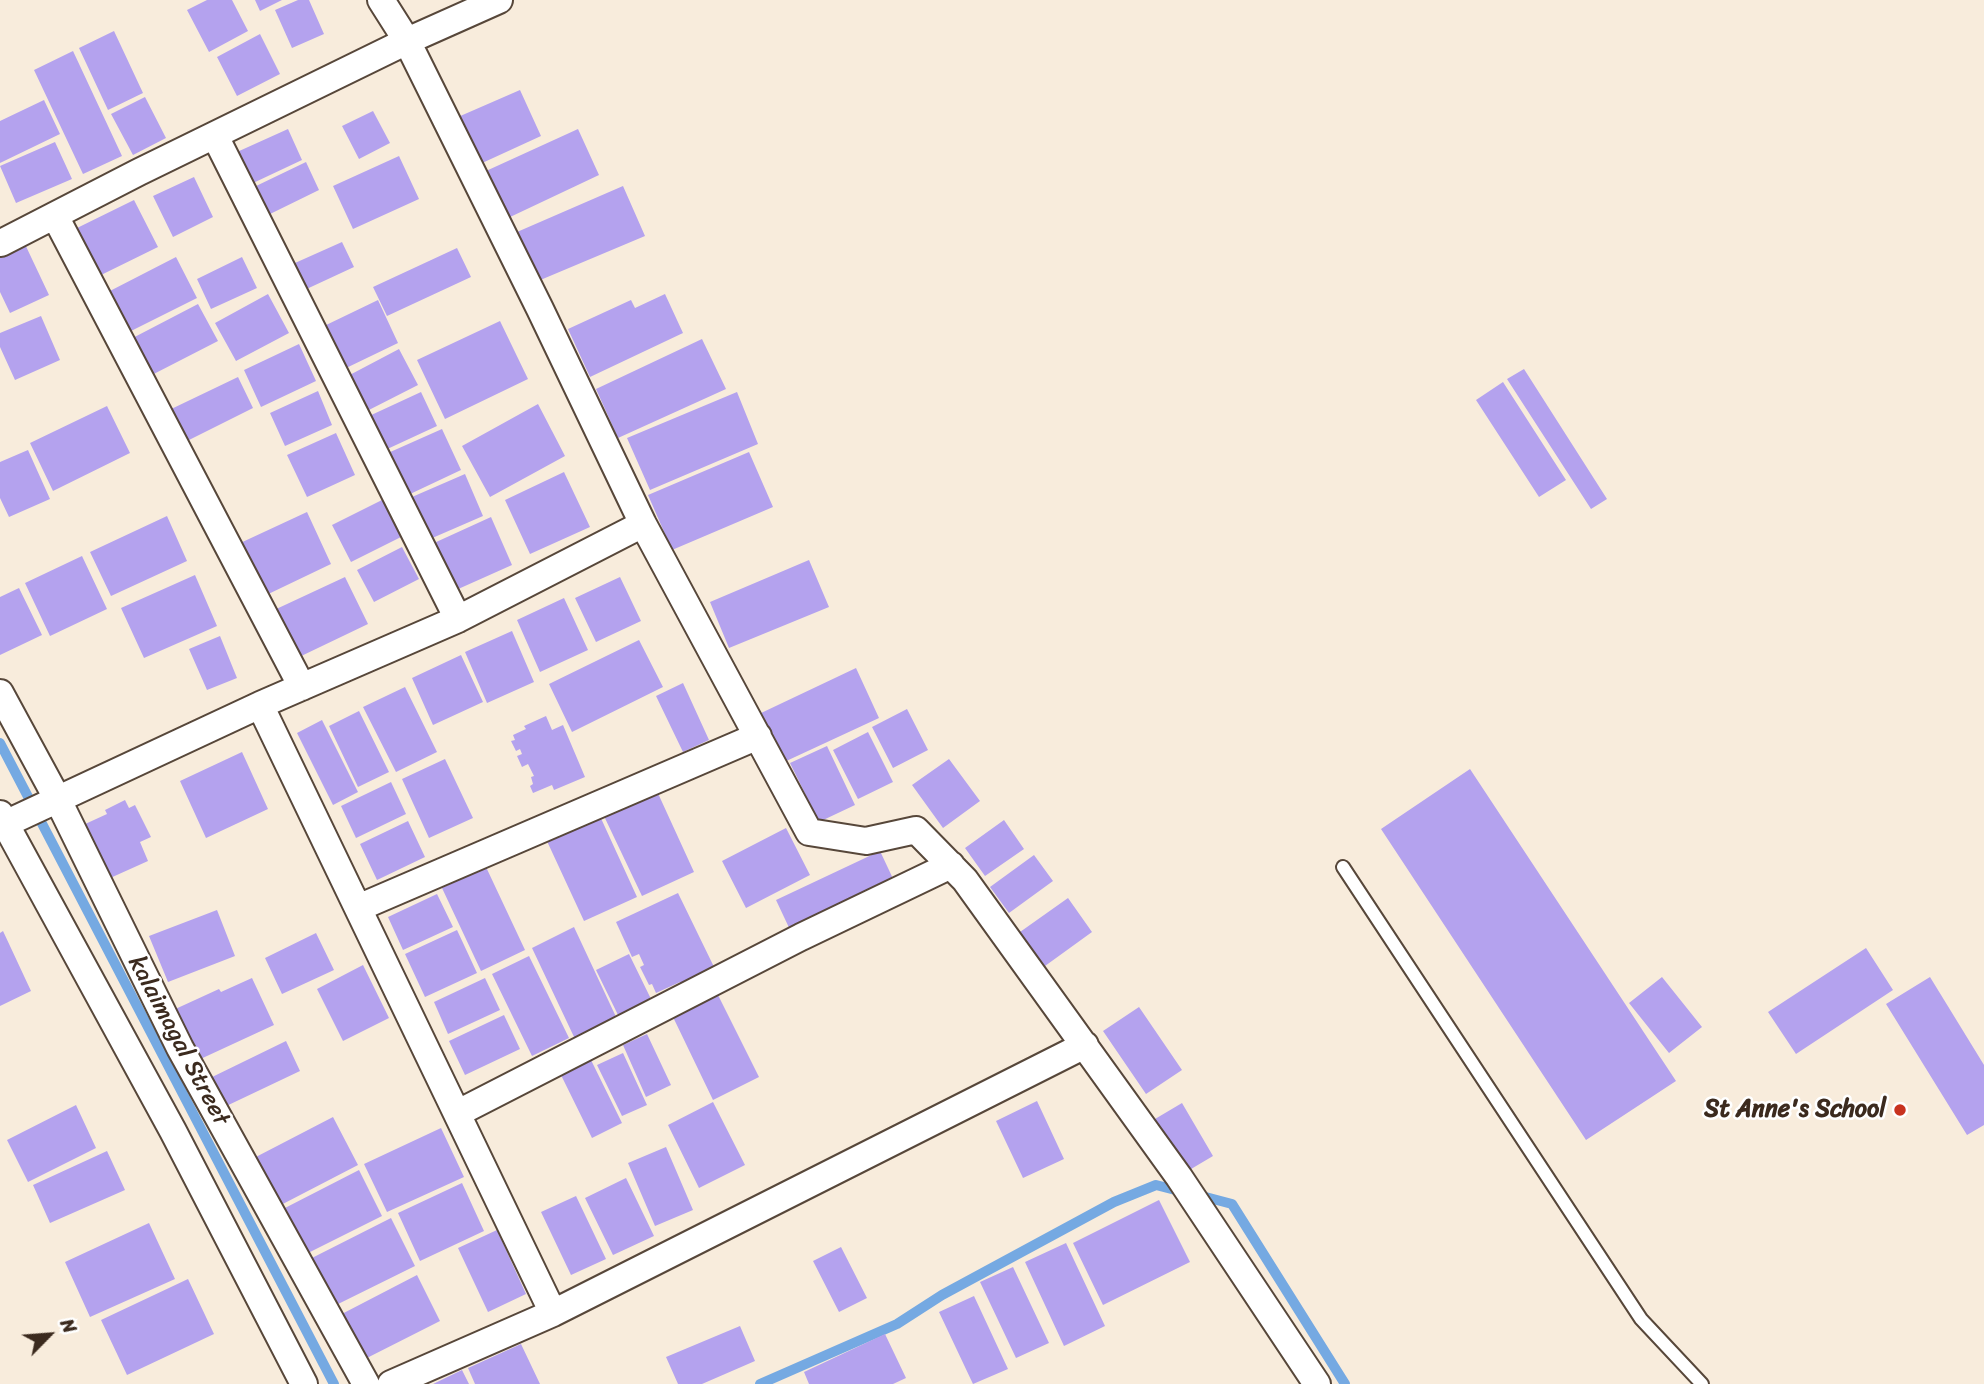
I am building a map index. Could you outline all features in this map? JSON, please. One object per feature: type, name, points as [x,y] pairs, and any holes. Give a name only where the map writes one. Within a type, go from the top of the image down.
[{"type":"street","points":[[381,0],[407,41],[643,524],[809,832],[866,841],[916,830],[965,880],[1179,1177],[1317,1384]]},
{"type":"street","points":[[0,243],[407,41],[499,0]]},
{"type":"street","points":[[215,136],[458,619]]},
{"type":"street","points":[[55,216],[302,687]]},
{"type":"street","points":[[6,819],[55,801],[260,705],[458,619],[643,524]]},
{"type":"street","name":"kalaimagal Street","points":[[0,693],[180,1048],[366,1384]]},
{"type":"street","points":[[260,705],[553,1313]]},
{"type":"street","points":[[358,908],[758,736]]},
{"type":"street","name":"kalaimagal Street","points":[[6,819],[173,1131],[304,1384]]},
{"type":"street","points":[[458,1114],[801,937],[951,865]]},
{"type":"street","points":[[391,1384],[553,1313],[1085,1045]]},
{"type":"lane","points":[[1343,867],[1641,1319],[1702,1384]]},
{"type":"building","points":[[207,0],[232,0],[248,31],[209,52],[187,10]]},
{"type":"building","points":[[255,0],[282,0],[260,11]]},
{"type":"building","points":[[298,0],[309,0],[324,34],[292,48],[275,10]]},
{"type":"building","points":[[114,31],[143,93],[108,110],[79,48]]},
{"type":"building","points":[[260,34],[280,74],[237,96],[217,57]]},
{"type":"building","points":[[73,51],[122,156],[83,174],[34,70]]},
{"type":"building","points":[[520,90],[541,136],[480,164],[458,117]]},
{"type":"building","points":[[145,97],[166,138],[133,155],[111,114]]},
{"type":"building","points":[[44,100],[60,134],[0,163],[0,121]]},
{"type":"building","points":[[373,111],[390,143],[359,159],[342,126]]},
{"type":"building","points":[[288,129],[302,160],[251,184],[237,152]]},
{"type":"building","points":[[578,129],[599,175],[508,218],[486,171]]},
{"type":"building","points":[[55,142],[72,179],[16,203],[0,166]]},
{"type":"building","points":[[399,156],[419,199],[353,229],[333,186]]},
{"type":"building","points":[[306,162],[319,190],[268,215],[254,187]]},
{"type":"building","points":[[194,177],[213,217],[173,237],[153,196]]},
{"type":"building","points":[[623,186],[645,236],[538,281],[517,232]]},
{"type":"building","points":[[134,200],[158,247],[99,276],[75,229]]},
{"type":"building","points":[[23,240],[49,295],[10,313],[0,292],[0,251]]},
{"type":"building","points":[[342,242],[354,267],[298,293],[286,267]]},
{"type":"building","points":[[457,248],[471,277],[387,316],[373,287]]},
{"type":"building","points":[[176,257],[197,298],[127,333],[106,293]]},
{"type":"building","points":[[242,257],[257,288],[211,309],[197,279]]},
{"type":"building","points":[[268,294],[289,333],[236,361],[215,323]]},
{"type":"building","points":[[665,294],[683,333],[590,377],[568,329],[631,300],[635,308]]},
{"type":"building","points":[[378,300],[398,343],[342,370],[322,327]]},
{"type":"building","points":[[198,304],[218,341],[144,379],[125,342]]},
{"type":"building","points":[[41,316],[60,360],[15,380],[0,347],[0,333]]},
{"type":"building","points":[[500,321],[528,379],[445,419],[417,360]]},
{"type":"building","points":[[702,339],[726,389],[618,438],[596,389]]},
{"type":"building","points":[[299,344],[316,381],[261,407],[244,370]]},
{"type":"building","points":[[399,349],[418,385],[363,413],[344,378]]},
{"type":"building","points":[[1524,369],[1607,499],[1591,509],[1507,379]]},
{"type":"building","points":[[238,377],[253,408],[181,444],[165,412]]},
{"type":"building","points":[[1503,382],[1566,480],[1539,497],[1476,400]]},
{"type":"building","points":[[318,391],[332,425],[285,446],[270,413]]},
{"type":"building","points":[[421,392],[437,426],[383,451],[367,417]]},
{"type":"building","points":[[737,392],[758,444],[650,490],[627,438]]},
{"type":"building","points":[[538,404],[565,456],[490,497],[462,446]]},
{"type":"building","points":[[107,406],[130,453],[53,491],[30,443]]},
{"type":"building","points":[[442,429],[461,470],[408,495],[388,453]]},
{"type":"building","points":[[336,433],[355,475],[307,497],[287,455]]},
{"type":"building","points":[[28,450],[50,499],[9,517],[0,498],[0,462]]},
{"type":"building","points":[[749,452],[773,507],[672,550],[648,495]]},
{"type":"building","points":[[564,472],[590,527],[530,554],[505,500]]},
{"type":"building","points":[[465,474],[483,516],[430,539],[412,497]]},
{"type":"building","points":[[382,500],[401,537],[351,562],[332,525]]},
{"type":"building","points":[[307,512],[331,564],[260,598],[236,545]]},
{"type":"building","points":[[167,516],[187,561],[111,596],[90,552]]},
{"type":"building","points":[[491,517],[512,565],[456,590],[434,543]]},
{"type":"building","points":[[402,547],[419,579],[374,602],[357,570]]},
{"type":"building","points":[[82,556],[107,609],[50,636],[25,583]]},
{"type":"building","points":[[809,560],[829,607],[729,648],[710,602]]},
{"type":"building","points":[[195,575],[217,626],[144,658],[121,608]]},
{"type":"building","points":[[345,577],[368,624],[295,659],[272,611]]},
{"type":"building","points":[[620,577],[641,621],[596,642],[575,598]]},
{"type":"building","points":[[19,588],[42,635],[0,655],[0,597]]},
{"type":"building","points":[[564,598],[588,650],[540,672],[517,620]]},
{"type":"building","points":[[512,631],[534,682],[487,703],[465,652]]},
{"type":"building","points":[[220,636],[237,678],[207,690],[189,649]]},
{"type":"building","points":[[639,640],[663,687],[572,732],[549,684]]},
{"type":"building","points":[[461,655],[483,702],[433,725],[412,678]]},
{"type":"building","points":[[856,668],[879,718],[782,763],[759,714]]},
{"type":"building","points":[[683,683],[709,740],[683,752],[656,696]]},
{"type":"building","points":[[405,687],[437,752],[396,772],[363,707]]},
{"type":"building","points":[[907,709],[928,750],[893,768],[872,727]]},
{"type":"building","points":[[359,711],[389,772],[358,787],[329,726]]},
{"type":"building","points":[[546,716],[552,730],[563,725],[585,777],[554,790],[552,785],[533,793],[530,786],[533,784],[531,777],[534,776],[528,764],[522,767],[517,756],[522,754],[520,749],[516,751],[511,741],[515,740],[513,735],[526,729],[524,726]]},
{"type":"building","points":[[322,720],[358,792],[333,805],[297,733]]},
{"type":"building","points":[[868,732],[893,782],[858,799],[833,750]]},
{"type":"building","points":[[827,746],[855,805],[819,822],[790,763]]},
{"type":"building","points":[[242,752],[268,809],[206,838],[180,781]]},
{"type":"building","points":[[445,759],[473,818],[429,838],[402,779]]},
{"type":"building","points":[[949,759],[980,801],[943,828],[912,785]]},
{"type":"building","points":[[1470,769],[1676,1081],[1586,1140],[1381,829]]},
{"type":"building","points":[[391,782],[406,814],[356,838],[341,806]]},
{"type":"building","points":[[656,789],[694,872],[642,896],[603,814]]},
{"type":"building","points":[[125,800],[129,808],[135,805],[151,837],[140,842],[148,861],[108,879],[83,825],[107,814],[105,810]]},
{"type":"building","points":[[599,814],[637,897],[584,921],[546,839]]},
{"type":"building","points":[[1004,820],[1024,849],[985,876],[965,848]]},
{"type":"building","points":[[408,821],[425,857],[377,880],[360,844]]},
{"type":"building","points":[[786,828],[810,875],[746,908],[722,861]]},
{"type":"building","points":[[880,851],[896,885],[792,934],[776,900]]},
{"type":"building","points":[[1034,855],[1053,881],[1009,913],[990,887]]},
{"type":"building","points":[[486,867],[525,950],[481,971],[442,888]]},
{"type":"building","points":[[678,893],[715,969],[683,988],[680,982],[656,993],[640,967],[644,965],[639,954],[632,957],[616,922]]},
{"type":"building","points":[[437,894],[453,927],[403,950],[388,917]]},
{"type":"building","points":[[1068,898],[1092,932],[1045,966],[1020,932]]},
{"type":"building","points":[[217,910],[235,956],[168,982],[149,936]]},
{"type":"building","points":[[574,927],[617,1019],[575,1039],[532,948]]},
{"type":"building","points":[[457,930],[477,973],[425,997],[405,954]]},
{"type":"building","points":[[3,931],[31,991],[0,1006],[0,933]]},
{"type":"building","points":[[316,933],[334,970],[282,994],[265,958]]},
{"type":"building","points":[[1866,948],[1893,990],[1796,1054],[1768,1012]]},
{"type":"building","points":[[629,954],[651,999],[618,1015],[596,970]]},
{"type":"building","points":[[529,956],[569,1038],[532,1056],[492,974]]},
{"type":"building","points":[[363,965],[389,1018],[343,1041],[317,989]]},
{"type":"building","points":[[1662,977],[1702,1027],[1669,1053],[1629,1003]]},
{"type":"building","points":[[1930,977],[1984,1065],[1984,1125],[1967,1135],[1886,1004]]},
{"type":"building","points":[[252,978],[274,1025],[194,1062],[171,1011],[219,989],[221,992]]},
{"type":"building","points":[[485,978],[500,1010],[448,1034],[434,1002]]},
{"type":"building","points":[[718,995],[759,1077],[713,1100],[673,1017]]},
{"type":"building","points":[[1139,1007],[1182,1070],[1146,1094],[1103,1031]]},
{"type":"building","points":[[504,1015],[520,1049],[465,1075],[449,1041]]},
{"type":"building","points":[[647,1034],[671,1085],[646,1097],[623,1045]]},
{"type":"building","points":[[286,1041],[300,1071],[220,1109],[206,1080]]},
{"type":"building","points":[[623,1053],[647,1105],[622,1116],[597,1065]]},
{"type":"building","points":[[591,1060],[622,1123],[592,1138],[561,1075]]},
{"type":"building","points":[[1037,1101],[1064,1159],[1023,1178],[996,1121]]},
{"type":"building","points":[[713,1102],[745,1165],[699,1188],[668,1125]]},
{"type":"building","points":[[1182,1103],[1213,1156],[1186,1172],[1155,1119]]},
{"type":"building","points":[[76,1105],[96,1148],[28,1182],[7,1140]]},
{"type":"building","points":[[333,1117],[358,1165],[277,1207],[252,1159]]},
{"type":"building","points":[[441,1128],[464,1177],[387,1212],[364,1164]]},
{"type":"building","points":[[666,1147],[693,1210],[655,1226],[628,1163]]},
{"type":"building","points":[[107,1151],[125,1190],[50,1223],[33,1185]]},
{"type":"building","points":[[359,1170],[382,1216],[306,1254],[283,1209]]},
{"type":"building","points":[[626,1178],[654,1236],[613,1255],[585,1198]]},
{"type":"building","points":[[462,1183],[484,1231],[420,1261],[398,1213]]},
{"type":"building","points":[[576,1196],[606,1259],[571,1275],[541,1212]]},
{"type":"building","points":[[1159,1200],[1190,1262],[1103,1305],[1073,1243]]},
{"type":"building","points":[[391,1218],[415,1266],[330,1308],[306,1261]]},
{"type":"building","points":[[149,1223],[175,1279],[90,1317],[65,1262]]},
{"type":"building","points":[[497,1230],[526,1294],[488,1312],[458,1248]]},
{"type":"building","points":[[1066,1243],[1105,1326],[1064,1346],[1025,1262]]},
{"type":"building","points":[[841,1247],[867,1298],[839,1312],[813,1261]]},
{"type":"building","points":[[1013,1267],[1049,1343],[1016,1358],[980,1282]]},
{"type":"building","points":[[417,1275],[440,1321],[359,1362],[336,1317]]},
{"type":"building","points":[[188,1279],[214,1334],[127,1375],[101,1320]]},
{"type":"building","points":[[974,1296],[1008,1369],[973,1384],[939,1312]]},
{"type":"building","points":[[740,1326],[755,1361],[702,1384],[678,1384],[666,1357]]},
{"type":"building","points":[[885,1334],[906,1378],[893,1384],[809,1384],[804,1372]]},
{"type":"building","points":[[521,1344],[540,1384],[475,1384],[468,1368]]},
{"type":"building","points":[[462,1370],[469,1384],[433,1384]]},
{"type":"waterway","points":[[0,743],[334,1384]]},
{"type":"waterway","points":[[760,1384],[897,1324],[942,1295],[1114,1202],[1156,1185],[1183,1192]]},
{"type":"waterway","points":[[1198,1195],[1232,1204],[1345,1384]]},
{"type":"place","name":"St Anne's School","points":[[1900,1110]]}]
